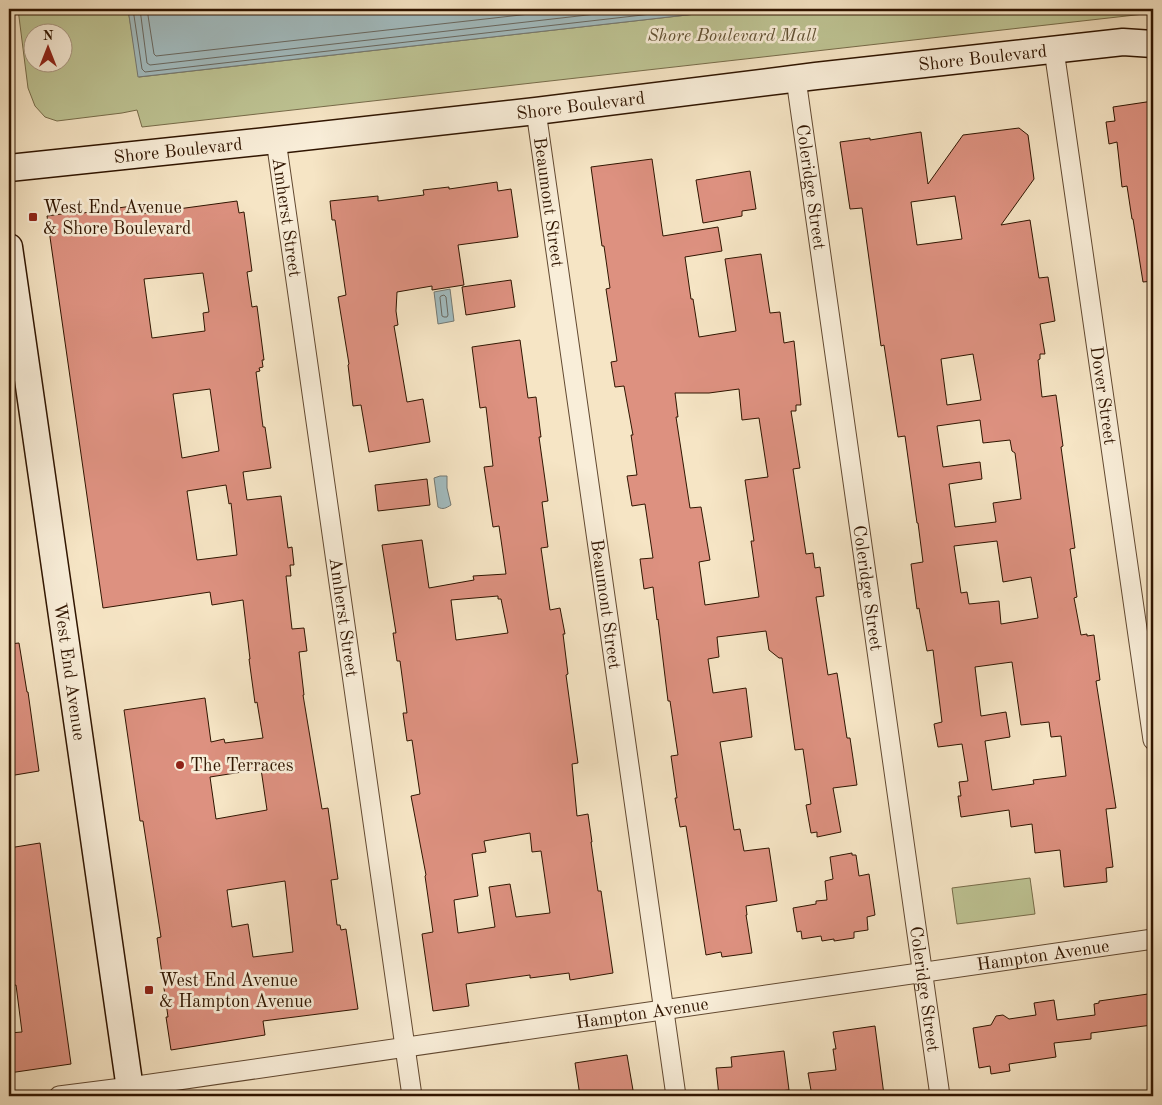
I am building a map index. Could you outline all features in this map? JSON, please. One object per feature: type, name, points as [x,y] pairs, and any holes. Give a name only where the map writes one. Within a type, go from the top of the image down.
[{"type":"main road","name":"Shore Boulevard","points":[[9,168],[536,111],[1123,42],[1153,44]]},
{"type":"main road","name":"West End Avenue","points":[[9,247],[130,1092]]},
{"type":"street","name":"Dover Street","points":[[1054,50],[1153,740]]},
{"type":"street","name":"Coleridge Street","points":[[796,79],[940,1096]]},
{"type":"street","name":"Beaumont Street","points":[[536,111],[676,1096]]},
{"type":"street","name":"Amherst Street","points":[[276,140],[412,1096]]},
{"type":"street","name":"Hampton Avenue","points":[[59,1096],[130,1092],[405,1047],[1153,939]]},
{"type":"green space","name":"Shore Boulevard Mall","points":[[18,9],[128,9],[139,77],[740,9],[1153,9],[1153,13],[142,127],[137,110],[57,121],[45,117],[35,106],[28,88],[26,72],[72,72],[72,22],[22,22],[22,41]]},
{"type":"green space","points":[[1030,878],[1035,914],[957,924],[952,888]]},
{"type":"water","points":[[128,9],[740,9],[138,77]]},
{"type":"water","points":[[450,289],[454,321],[438,324],[434,292]]},
{"type":"water","points":[[447,476],[447,488],[451,505],[446,508],[438,507],[434,478]]},
{"type":"building","points":[[1153,101],[1153,281],[1143,282],[1127,186],[1122,187],[1117,142],[1109,144],[1106,122],[1115,121],[1113,107]]},
{"type":"building","points":[[1019,128],[1028,135],[1034,179],[1001,225],[1030,220],[1039,278],[1048,277],[1055,321],[1040,324],[1045,354],[1040,354],[1040,359],[1038,360],[1042,397],[1056,395],[1075,548],[1070,549],[1077,597],[1074,598],[1081,635],[1094,635],[1100,680],[1096,681],[1116,808],[1106,809],[1113,867],[1106,868],[1107,882],[1064,887],[1060,850],[1035,853],[1032,824],[1011,827],[1009,810],[961,817],[958,796],[961,796],[959,782],[968,781],[962,744],[938,747],[934,724],[942,722],[933,650],[927,651],[919,608],[917,609],[911,564],[923,562],[905,436],[898,437],[884,345],[881,346],[862,208],[850,209],[840,142],[870,138],[870,140],[921,132],[928,184],[963,135]],"holes":[[[955,196],[962,239],[917,245],[911,202]],[[973,354],[981,400],[947,405],[941,359]],[[980,420],[983,443],[1010,440],[1012,451],[1015,453],[1021,499],[993,503],[996,522],[955,527],[949,484],[982,479],[980,462],[943,467],[937,426]],[[997,541],[1003,582],[1031,577],[1038,618],[1001,624],[999,601],[969,604],[967,592],[961,593],[954,546]],[[1012,662],[1021,725],[1049,722],[1051,737],[1061,736],[1066,776],[1033,780],[1034,784],[992,790],[985,741],[1010,737],[1006,712],[981,716],[975,667]]]},
{"type":"building","points":[[652,159],[663,236],[718,227],[722,251],[685,257],[699,337],[736,331],[725,259],[761,254],[770,313],[780,312],[784,343],[794,341],[801,405],[796,405],[796,411],[791,411],[800,468],[793,469],[806,554],[813,553],[815,568],[820,567],[824,596],[816,597],[828,675],[837,673],[847,738],[850,738],[857,785],[833,788],[841,832],[817,837],[817,832],[811,833],[806,805],[811,804],[803,749],[795,750],[782,658],[779,658],[769,650],[766,631],[717,637],[719,657],[708,659],[713,693],[746,688],[752,737],[720,742],[734,830],[740,829],[744,851],[769,848],[777,901],[746,906],[752,953],[722,957],[721,952],[706,955],[686,826],[680,827],[675,798],[677,798],[671,756],[678,755],[670,701],[668,701],[653,587],[644,589],[640,559],[653,558],[645,504],[632,506],[627,476],[637,475],[631,435],[633,435],[624,386],[615,387],[611,362],[617,361],[606,289],[610,288],[591,167]],"holes":[[[739,389],[742,420],[759,418],[768,477],[745,480],[754,541],[751,541],[759,597],[705,605],[699,562],[710,560],[701,507],[690,508],[676,417],[678,417],[675,393],[709,393]]]},
{"type":"building","points":[[750,171],[756,209],[742,211],[742,216],[703,223],[696,180]]},
{"type":"building","points":[[497,182],[498,191],[511,189],[518,237],[458,245],[464,285],[432,290],[432,286],[397,292],[396,311],[398,325],[394,326],[407,402],[423,399],[430,442],[369,452],[361,405],[353,406],[349,364],[338,297],[346,295],[335,220],[332,220],[330,201],[378,196],[378,201],[424,195],[423,190],[449,187],[449,189]]},
{"type":"building","points":[[237,201],[239,213],[244,212],[252,271],[247,272],[252,307],[257,306],[264,360],[262,360],[263,367],[259,368],[260,371],[256,372],[263,427],[265,427],[271,468],[243,472],[247,500],[281,496],[288,548],[292,547],[294,565],[290,565],[291,576],[286,576],[292,629],[304,628],[307,651],[299,652],[303,695],[322,809],[328,808],[338,879],[331,880],[337,925],[340,925],[341,930],[346,929],[358,1009],[263,1021],[265,1035],[171,1050],[157,938],[161,937],[143,821],[140,821],[124,710],[205,698],[211,742],[224,739],[225,743],[263,738],[257,702],[255,703],[243,600],[212,605],[210,592],[103,608],[47,216],[139,205],[141,214]],"holes":[[[203,273],[209,312],[203,313],[205,331],[152,338],[144,279]],[[210,389],[219,451],[182,458],[173,394]],[[226,485],[229,504],[231,503],[237,555],[197,560],[187,491]],[[261,769],[267,810],[216,819],[210,777]],[[285,881],[293,952],[253,957],[248,924],[232,927],[227,890]]]},
{"type":"building","points":[[511,280],[515,307],[466,315],[462,287]]},
{"type":"building","points":[[520,340],[528,398],[536,397],[541,437],[539,437],[548,501],[542,502],[548,547],[541,548],[550,610],[560,608],[565,634],[563,634],[568,674],[566,675],[578,763],[572,764],[577,816],[588,814],[598,891],[601,891],[613,973],[570,980],[569,973],[530,978],[530,975],[466,984],[469,1006],[433,1011],[422,934],[433,932],[426,875],[411,796],[420,794],[412,740],[407,741],[403,713],[407,713],[400,661],[397,661],[393,633],[396,633],[382,545],[422,540],[429,588],[474,580],[473,576],[506,574],[499,526],[493,527],[484,467],[493,466],[486,407],[480,408],[472,347]],"holes":[[[498,596],[498,599],[501,599],[508,633],[456,640],[451,600]],[[530,833],[532,852],[541,851],[550,913],[516,917],[510,884],[489,887],[495,927],[458,933],[454,900],[478,896],[472,854],[486,852],[484,841]]]},
{"type":"building","points":[[427,479],[430,505],[378,511],[375,485]]},
{"type":"building","points":[[19,643],[39,771],[9,776],[9,644]]},
{"type":"building","points":[[40,843],[71,1064],[9,1073],[9,1033],[22,1032],[16,985],[9,986],[9,848]]},
{"type":"building","points":[[852,853],[852,855],[856,855],[859,876],[869,874],[875,915],[867,917],[868,930],[854,932],[854,938],[834,941],[834,939],[822,941],[821,936],[802,939],[801,931],[797,932],[793,908],[816,904],[816,901],[827,900],[825,881],[833,879],[830,857]]},
{"type":"building","points":[[1148,994],[1152,1025],[1091,1033],[1091,1039],[1054,1043],[1056,1057],[1009,1064],[1010,1071],[991,1074],[990,1066],[979,1068],[973,1028],[991,1025],[996,1016],[1003,1015],[1009,1019],[1036,1015],[1034,1003],[1054,1000],[1057,1020],[1095,1015],[1094,1004],[1099,1003],[1099,1001]]},
{"type":"building","points":[[875,1026],[884,1095],[812,1096],[808,1073],[836,1070],[833,1049],[836,1049],[833,1032]]},
{"type":"building","points":[[784,1051],[789,1090],[719,1096],[716,1068],[732,1067],[731,1057]]},
{"type":"building","points":[[627,1055],[634,1096],[580,1096],[575,1063]]},
{"type":"place","name":"West End Avenue & Shore Boulevard","points":[[33,217]]},
{"type":"place","name":"The Terraces","points":[[180,765]]},
{"type":"place","name":"West End Avenue & Hampton Avenue","points":[[149,990]]}]
